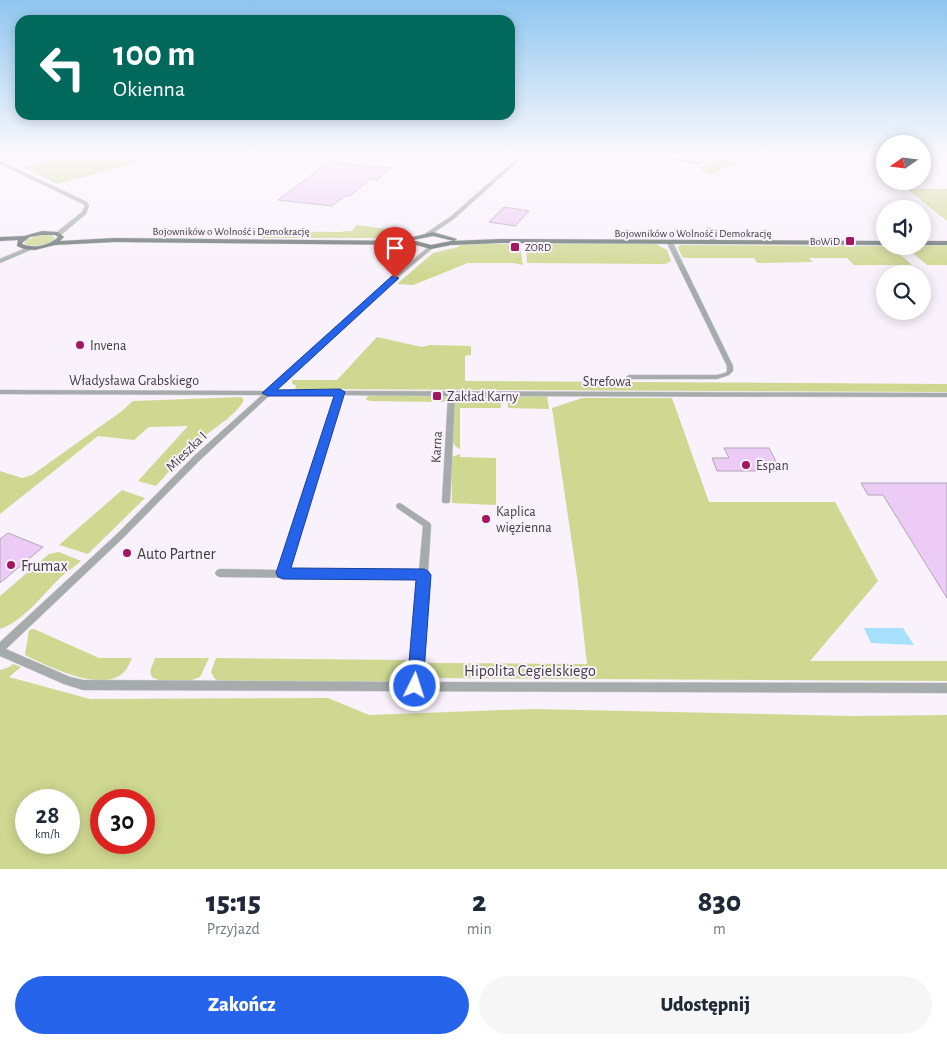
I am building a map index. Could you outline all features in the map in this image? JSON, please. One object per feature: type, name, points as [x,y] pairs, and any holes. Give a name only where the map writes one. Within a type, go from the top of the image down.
[{"type":"main road","points":[[0,240],[25,238],[47,232]]},
{"type":"main road","name":"Bojowników o Wolność i Demokrację","points":[[47,232],[60,236],[114,240]]},
{"type":"main road","points":[[418,242],[428,234],[443,239]]},
{"type":"main road","points":[[55,243],[60,236]]},
{"type":"main road","points":[[19,244],[25,238]]},
{"type":"main road","points":[[431,247],[443,239]]},
{"type":"main road","name":"Bojowników o Wolność i Demokrację","points":[[443,239],[502,242],[876,243]]},
{"type":"main road","points":[[0,240],[31,248]]},
{"type":"main road","name":"Bojowników o Wolność i Demokrację","points":[[31,248],[55,243],[114,240],[418,242],[431,247]]},
{"type":"main road","points":[[931,243],[947,243]]},
{"type":"street","points":[[60,236],[60,232],[86,211],[87,206],[85,203],[69,196]]},
{"type":"street","points":[[428,234],[452,218],[477,196]]},
{"type":"street","points":[[443,239],[442,230],[452,218]]},
{"type":"street","points":[[47,232],[74,221]]},
{"type":"street","points":[[709,228],[714,243]]},
{"type":"street","name":"Mieszka I","points":[[395,278],[418,250],[418,242]]},
{"type":"street","points":[[629,377],[717,377],[728,374],[730,371],[730,366],[670,242]]},
{"type":"street","points":[[0,260],[19,244]]},
{"type":"street","name":"Mieszka I","points":[[0,649],[76,578],[197,458],[431,247]]},
{"type":"street","points":[[0,260],[31,248]]},
{"type":"street","name":"Władysława Grabskiego","points":[[0,392],[268,393]]},
{"type":"street","points":[[283,573],[340,392]]},
{"type":"street","name":"Strefowa","points":[[268,393],[947,395]]},
{"type":"street","name":"Karna","points":[[446,501],[452,393]]},
{"type":"street","points":[[400,506],[427,524],[415,686]]},
{"type":"street","points":[[220,573],[424,575]]},
{"type":"street","name":"Hipolita Cegielskiego","points":[[0,649],[68,681],[83,684],[947,688]]},
{"type":"green space","points":[[915,196],[947,196],[947,221],[931,208],[931,200],[921,200]]},
{"type":"green space","points":[[357,225],[396,230],[397,238],[262,238],[263,236],[220,236],[230,231],[352,231]]},
{"type":"green space","points":[[40,235],[51,235],[55,238],[41,246],[24,244],[26,240]]},
{"type":"green space","points":[[462,244],[518,244],[520,245],[523,265],[513,263],[468,263],[413,285],[397,284],[433,253],[458,247]]},
{"type":"green space","points":[[526,244],[656,244],[667,250],[671,261],[665,264],[527,263]]},
{"type":"green space","points":[[681,245],[876,246],[876,255],[901,255],[912,265],[854,265],[847,258],[809,258],[813,262],[757,263],[754,258],[686,258],[682,257],[678,247]]},
{"type":"green space","points":[[931,245],[947,245],[947,265],[927,265],[915,255],[931,255]]},
{"type":"green space","points":[[377,337],[422,347],[430,345],[471,346],[471,355],[465,356],[465,381],[947,384],[947,392],[295,389],[296,386],[292,383],[292,380],[337,380]]},
{"type":"green space","points":[[368,395],[448,396],[449,399],[443,402],[371,401],[366,400]]},
{"type":"green space","points":[[547,395],[549,409],[508,408],[507,400],[510,397]]},
{"type":"green space","points":[[495,396],[500,399],[501,408],[460,408],[460,449],[453,442],[455,397]]},
{"type":"green space","points":[[241,397],[244,400],[241,405],[227,419],[192,446],[156,486],[138,481],[188,426],[149,427],[134,440],[98,436],[0,514],[0,471],[22,478],[32,475],[122,411],[133,401]]},
{"type":"green space","points":[[582,398],[672,398],[709,502],[835,502],[878,581],[810,661],[947,661],[947,681],[426,678],[428,663],[587,664],[578,584],[552,408]]},
{"type":"green space","points":[[460,454],[460,457],[496,458],[496,505],[452,503],[451,457]]},
{"type":"green space","points":[[122,490],[145,498],[88,554],[59,545]]},
{"type":"green space","points":[[59,552],[81,561],[60,578],[16,621],[0,629],[0,596],[49,554]]},
{"type":"green space","points":[[34,629],[99,658],[132,658],[124,672],[115,678],[103,680],[75,676],[25,655],[29,630]]},
{"type":"green space","points":[[155,658],[209,658],[200,677],[189,681],[176,682],[163,681],[152,677],[150,671]]},
{"type":"green space","points":[[216,658],[406,660],[405,670],[411,671],[406,678],[393,682],[220,681],[215,679],[211,672]]},
{"type":"green space","points":[[13,664],[21,667],[9,677],[90,699],[328,698],[369,715],[534,709],[852,716],[947,715],[947,869],[0,869],[0,670]]},
{"type":"water","points":[[864,628],[903,628],[914,645],[871,643]]},
{"type":"building","points":[[284,196],[351,196],[345,196],[332,206],[278,200]]},
{"type":"building","points":[[504,207],[529,211],[515,226],[489,222]]},
{"type":"building","name":"Espan","points":[[724,448],[769,448],[781,471],[717,471],[712,458],[729,458]]},
{"type":"building","points":[[861,483],[947,483],[947,598],[883,495],[868,495]]},
{"type":"building","name":"Frumax","points":[[8,533],[43,547],[0,583],[0,539]]},
{"type":"place","name":"BoWiD","points":[[850,241]]},
{"type":"place","name":"ZORD","points":[[515,247]]},
{"type":"place","name":"Invena","points":[[80,345]]},
{"type":"place","name":"Zakład Karny","points":[[437,396]]},
{"type":"place","name":"Espan","points":[[746,465]]},
{"type":"place","name":"Kaplica więzienna","points":[[486,519]]},
{"type":"place","name":"Auto Partner","points":[[127,553]]},
{"type":"place","name":"Frumax","points":[[11,565]]},
{"type":"route","points":[[395,278],[268,393],[340,392],[283,573],[424,575],[415,686]]}]
